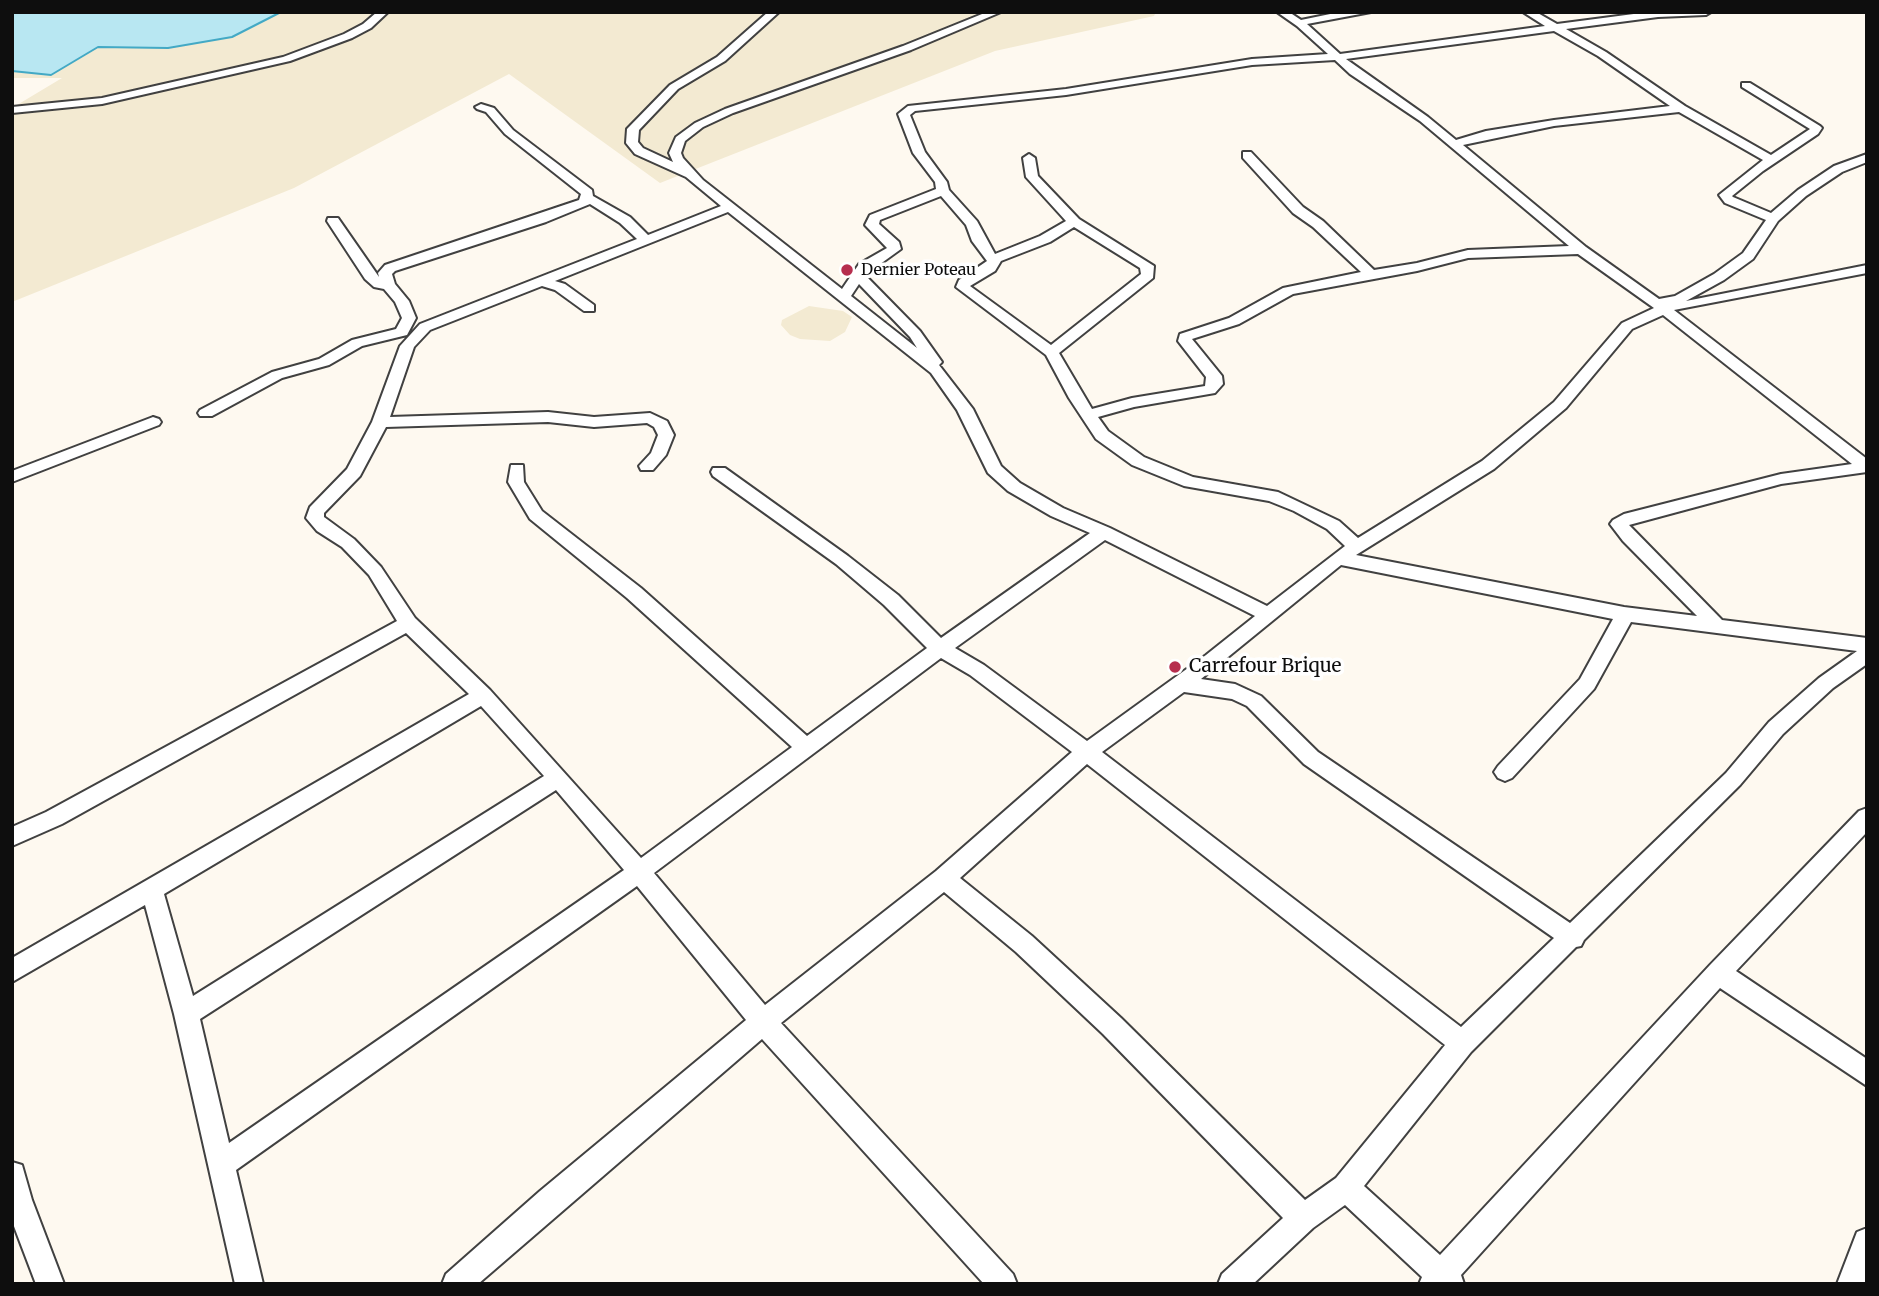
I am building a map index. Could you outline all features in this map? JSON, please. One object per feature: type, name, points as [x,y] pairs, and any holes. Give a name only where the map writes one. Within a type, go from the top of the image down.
[{"type":"street","points":[[12,110],[102,101],[286,59],[348,36],[367,26],[383,12]]},
{"type":"street","points":[[694,176],[639,151],[632,143],[633,129],[674,87],[721,59],[774,12]]},
{"type":"street","points":[[996,12],[907,48],[748,104],[699,125],[680,139],[675,153],[680,163],[730,207],[936,370],[965,409],[994,469],[1014,487],[1057,512],[1104,531],[1268,614]]},
{"type":"street","points":[[1282,12],[1301,24],[1354,72],[1424,119],[1581,250],[1662,305],[1866,466]]},
{"type":"street","points":[[1301,24],[1309,19],[1366,12]]},
{"type":"street","points":[[1528,12],[1602,54],[1681,108],[1772,160]]},
{"type":"street","points":[[994,261],[979,241],[972,224],[943,191],[941,182],[919,153],[904,114],[906,111],[943,103],[1066,92],[1252,62],[1338,57],[1658,14],[1706,12]]},
{"type":"street","points":[[1746,85],[1816,128],[1725,195],[1729,201],[1773,218]]},
{"type":"street","points":[[481,107],[490,110],[509,132],[588,193],[588,198]]},
{"type":"street","points":[[1455,144],[1486,135],[1554,123],[1681,108]]},
{"type":"street","points":[[1247,155],[1298,210],[1318,224],[1372,275]]},
{"type":"street","points":[[1029,158],[1032,177],[1074,222],[1147,266],[1148,275],[1051,352]]},
{"type":"street","points":[[456,1284],[550,1201],[763,1022],[944,878],[1087,752],[1181,684],[1338,558],[1488,465],[1560,405],[1627,326],[1662,305],[1694,292],[1748,256],[1773,218],[1838,169],[1867,158]]},
{"type":"street","points":[[844,296],[863,267],[894,249],[894,245],[872,225],[875,218],[943,191]]},
{"type":"street","points":[[588,198],[625,220],[646,240]]},
{"type":"street","points":[[588,198],[573,208],[398,264],[385,273],[388,285],[402,301],[409,318],[396,343],[380,422],[354,472],[316,511],[315,518],[323,527],[348,544],[374,570],[408,624],[483,695],[558,778],[692,933],[763,1022],[1003,1284]]},
{"type":"street","points":[[206,414],[277,375],[324,362],[357,344],[396,343],[439,319],[730,207]]},
{"type":"street","points":[[333,220],[369,276],[379,284],[388,285]]},
{"type":"street","points":[[1074,222],[1045,239],[994,261],[990,268],[963,286],[1051,352],[1102,435],[1138,461],[1190,482],[1272,496],[1333,524],[1356,546]]},
{"type":"street","points":[[1089,415],[1132,403],[1210,390],[1215,384],[1214,376],[1185,341],[1185,337],[1234,321],[1268,300],[1288,292],[1468,254],[1581,250]]},
{"type":"street","points":[[1662,305],[1676,308],[1867,269]]},
{"type":"street","points":[[857,274],[915,334],[933,358],[936,370]]},
{"type":"street","points":[[542,281],[560,287],[589,308]]},
{"type":"street","points":[[380,422],[548,417],[594,422],[650,418],[661,424],[666,435],[659,455],[647,466]]},
{"type":"street","points":[[12,477],[153,422]]},
{"type":"street","points":[[1716,625],[1619,524],[1624,520],[1781,479],[1866,466]]},
{"type":"street","points":[[517,470],[516,482],[536,515],[634,593],[806,748]]},
{"type":"street","points":[[719,472],[842,560],[891,600],[940,649],[977,670],[1087,752],[1462,1043]]},
{"type":"street","points":[[220,1165],[639,872],[1104,531]]},
{"type":"street","points":[[1338,558],[1624,614],[1867,645]]},
{"type":"street","points":[[1505,772],[1587,684],[1621,626],[1624,614]]},
{"type":"street","points":[[12,837],[54,818],[408,624]]},
{"type":"street","points":[[1232,1284],[1303,1218],[1346,1188],[1462,1043],[1573,938],[1733,779],[1776,728],[1826,683],[1867,654]]},
{"type":"street","points":[[1181,684],[1235,692],[1254,701],[1311,758],[1573,938]]},
{"type":"street","points":[[12,971],[483,695]]},
{"type":"street","points":[[186,1014],[558,778]]},
{"type":"street","points":[[1346,1188],[1441,1281],[1718,973],[1867,817]]},
{"type":"street","points":[[944,878],[1024,944],[1112,1026],[1303,1218]]},
{"type":"street","points":[[152,890],[186,1014],[249,1284]]},
{"type":"street","points":[[1718,973],[1867,1074]]},
{"type":"street","points":[[12,1175],[18,1200],[50,1284]]},
{"type":"street","points":[[1851,1284],[1867,1242]]},
{"type":"shaded area","points":[[281,12],[1156,12],[1154,16],[995,51],[660,183],[509,74],[294,188],[12,302],[12,108],[62,78],[12,78],[12,71],[51,75],[98,47],[168,48],[232,37]]},
{"type":"shaded area","points":[[809,306],[843,311],[852,317],[845,332],[830,341],[800,339],[790,335],[781,325],[782,320]]},
{"type":"water","points":[[12,12],[281,12],[232,37],[168,48],[98,47],[51,75],[12,71]]},
{"type":"place","name":"Dernier Poteau","points":[[847,270]]},
{"type":"place","name":"Carrefour Brique","points":[[1175,667]]}]
